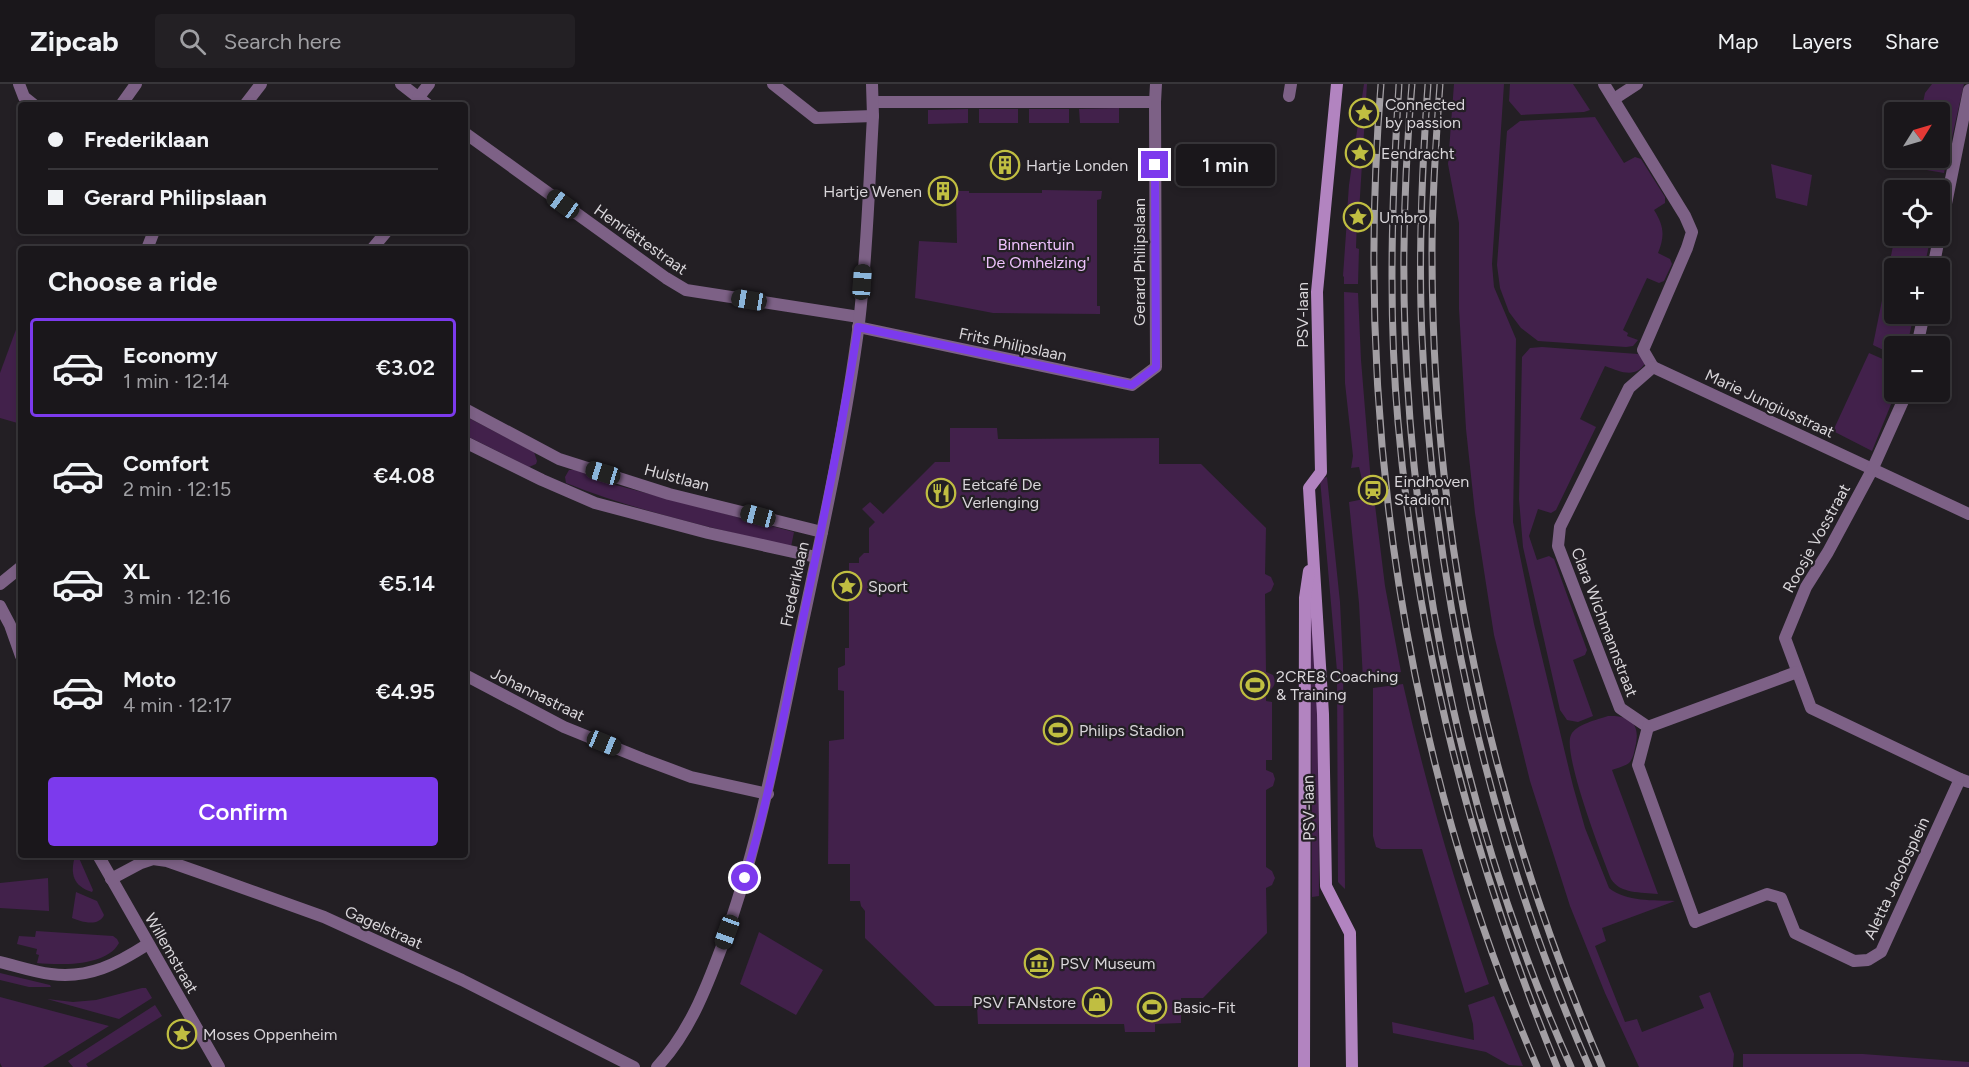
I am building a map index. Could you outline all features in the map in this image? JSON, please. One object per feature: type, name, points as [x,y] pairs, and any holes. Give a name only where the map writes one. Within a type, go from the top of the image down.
[{"type":"main road","name":"PSV-laan","points":[[1337,84],[1317,292],[1321,472],[1309,489],[1323,714],[1326,886],[1350,933],[1352,1067]]},
{"type":"main road","name":"PSV-laan","points":[[1304,1067],[1305,598],[1312,543]]},
{"type":"street","points":[[19,84],[24,97],[30,102]]},
{"type":"street","points":[[123,102],[136,84]]},
{"type":"street","points":[[247,102],[261,84]]},
{"type":"street","points":[[401,84],[423,102],[429,84]]},
{"type":"street","points":[[773,84],[816,118],[873,116]]},
{"type":"street","name":"Frederiklaan","points":[[657,1067],[688,1024],[710,976],[735,909],[768,794],[822,532],[859,322],[873,116],[872,84]]},
{"type":"street","name":"Gerard Philipslaan","points":[[1156,84],[1156,367]]},
{"type":"street","points":[[1604,84],[1685,216],[1692,232],[1643,350],[1653,367]]},
{"type":"street","points":[[1614,99],[1637,84]]},
{"type":"street","points":[[1935,258],[1966,115],[1969,90]]},
{"type":"street","points":[[873,102],[1155,102]]},
{"type":"street","name":"Henriëttestraat","points":[[468,135],[686,290],[859,322]]},
{"type":"street","points":[[374,246],[384,234]]},
{"type":"street","name":"Frits Philipslaan","points":[[859,322],[1132,385],[1156,367]]},
{"type":"street","name":"Marie Jungiusstraat","points":[[1653,367],[1969,514]]},
{"type":"street","name":"Clara Wichmannstraat","points":[[1648,728],[1620,708],[1558,546],[1560,527],[1629,388],[1653,367]]},
{"type":"street","name":"Roosje Vosstraat","points":[[1903,402],[1872,470],[1828,552],[1806,587],[1785,638],[1811,708],[1965,781]]},
{"type":"street","name":"Hulstlaan","points":[[468,411],[559,459],[669,494],[822,532]]},
{"type":"street","points":[[468,443],[542,480],[595,502],[708,533],[816,557]]},
{"type":"street","points":[[0,584],[18,569]]},
{"type":"street","points":[[0,606],[18,648]]},
{"type":"street","points":[[1648,728],[1797,672]]},
{"type":"street","name":"Johannastraat","points":[[468,677],[564,727],[643,759],[691,777],[768,794]]},
{"type":"street","name":"Aletta Jacobsplein","points":[[1648,728],[1638,765],[1695,922],[1767,894],[1781,898],[1795,933],[1854,961],[1868,960],[1881,952],[1965,781]]},
{"type":"street","name":"Willemstraat","points":[[100,858],[219,1067]]},
{"type":"street","name":"Gagelstraat","points":[[111,879],[153,859],[167,861],[324,917],[462,980],[634,1067]]},
{"type":"street","points":[[0,962],[50,974],[93,973],[114,965],[148,944]]},
{"type":"green space","points":[[1364,84],[1367,84],[1359,212],[1347,213],[1349,185]]},
{"type":"green space","points":[[1454,84],[1504,84],[1492,264],[1494,287],[1516,339],[1513,522],[1534,624],[1573,786],[1585,828],[1609,888],[1632,898],[1675,901],[1602,928],[1606,941],[1595,946],[1625,1022],[1637,1019],[1642,1032],[1704,1008],[1699,996],[1710,992],[1734,1054],[1733,1067],[1639,1067],[1605,993],[1570,906],[1530,781],[1494,635],[1475,513],[1466,429],[1459,309],[1459,223],[1448,164]]},
{"type":"green space","points":[[1510,84],[1573,84],[1590,110],[1521,115],[1509,101]]},
{"type":"green space","points":[[1932,84],[1964,84],[1950,146],[1950,102],[1923,102],[1925,93]]},
{"type":"green space","points":[[1119,108],[1119,123],[1080,123],[1079,109]]},
{"type":"green space","points":[[968,109],[968,123],[928,124],[928,110]]},
{"type":"green space","points":[[979,109],[1018,109],[1018,123],[979,123]]},
{"type":"green space","points":[[1029,109],[1069,109],[1069,123],[1029,123]]},
{"type":"green space","points":[[1595,117],[1624,163],[1635,157],[1641,159],[1665,197],[1665,203],[1654,210],[1662,231],[1658,253],[1670,259],[1672,264],[1664,281],[1659,283],[1647,278],[1623,330],[1628,333],[1627,336],[1638,340],[1633,346],[1538,341],[1521,328],[1509,312],[1500,288],[1497,265],[1507,131],[1520,121]]},
{"type":"green space","points":[[1771,164],[1812,175],[1807,206],[1776,198]]},
{"type":"green space","points":[[1915,168],[1945,168],[1944,173]]},
{"type":"green space","name":"Binnentuin 'De Omhelzing'","points":[[1042,190],[1102,191],[1101,199],[1097,200],[1097,306],[1100,306],[1100,314],[993,313],[915,298],[919,241],[957,243],[956,191],[1042,193]]},
{"type":"green space","points":[[1357,218],[1358,284],[1344,284],[1347,219]]},
{"type":"green space","points":[[1893,246],[1929,246],[1926,258],[1891,258]]},
{"type":"green space","points":[[1884,290],[1884,324],[1912,324],[1909,336],[1884,336],[1884,350],[1873,345]]},
{"type":"green space","points":[[1344,292],[1358,293],[1371,483],[1363,484],[1359,467],[1351,468],[1353,456],[1345,383]]},
{"type":"green space","points":[[18,324],[18,423],[0,418],[0,373]]},
{"type":"green space","points":[[1530,348],[1638,354],[1647,360],[1638,370],[1628,373],[1605,366],[1580,419],[1596,427],[1556,510],[1551,513],[1538,509],[1529,536],[1537,560],[1549,556],[1554,559],[1587,650],[1585,655],[1573,660],[1593,716],[1578,722],[1567,720],[1560,710],[1523,547],[1519,499],[1522,357]]},
{"type":"green space","points":[[1869,353],[1884,360],[1884,402],[1892,402],[1872,451],[1833,431]]},
{"type":"green space","points":[[468,418],[534,452],[536,464],[529,467],[468,436]]},
{"type":"green space","name":"Philips Stadion","points":[[950,428],[997,428],[998,439],[1159,438],[1159,464],[1201,464],[1266,528],[1265,574],[1271,577],[1274,584],[1271,591],[1265,594],[1266,672],[1273,675],[1275,681],[1273,687],[1266,692],[1266,701],[1272,702],[1272,760],[1266,760],[1266,770],[1273,773],[1275,779],[1273,786],[1266,790],[1266,867],[1272,871],[1275,878],[1272,885],[1266,888],[1267,933],[1203,998],[1181,998],[1181,1023],[1155,1024],[1155,1032],[1125,1032],[1124,1024],[978,1024],[977,1006],[935,1006],[865,938],[865,911],[860,901],[850,901],[850,864],[828,864],[829,741],[844,739],[844,691],[838,690],[838,668],[845,665],[845,648],[849,648],[849,563],[859,563],[859,558],[864,553],[869,553],[869,528],[875,522],[862,509],[870,502],[883,514],[935,462],[950,462]]},
{"type":"green space","points":[[569,470],[577,470],[608,483],[794,532],[791,547],[621,503],[566,483],[565,477]]},
{"type":"green space","points":[[1327,477],[1340,602],[1343,664],[1345,889],[1338,882],[1337,671],[1320,479]]},
{"type":"green space","points":[[1374,497],[1385,586],[1401,672],[1363,680],[1359,603],[1349,502]]},
{"type":"green space","points":[[1315,611],[1318,671],[1319,896],[1312,897],[1311,671],[1308,615]]},
{"type":"green space","points":[[1403,684],[1442,835],[1489,984],[1465,993],[1422,849],[1381,849],[1376,847],[1373,836],[1373,688]]},
{"type":"green space","points":[[1608,716],[1623,717],[1629,720],[1633,723],[1637,733],[1634,754],[1630,762],[1612,770],[1658,894],[1625,890],[1611,879],[1577,782],[1572,762],[1571,735],[1582,725]]},
{"type":"green space","points":[[79,858],[92,892],[78,884],[74,876],[74,860]]},
{"type":"green space","points":[[48,878],[49,911],[0,908],[0,883]]},
{"type":"green space","points":[[76,892],[97,901],[104,915],[102,919],[90,922],[72,918]]},
{"type":"green space","points":[[36,931],[113,936],[119,943],[104,957],[82,963],[37,963],[39,955],[36,954],[37,949],[17,944],[19,936],[35,937]]},
{"type":"green space","points":[[759,932],[823,970],[796,1015],[740,984]]},
{"type":"green space","points":[[0,973],[51,987],[29,987],[0,980]]},
{"type":"green space","points":[[146,988],[152,998],[119,1019],[47,999],[73,1002],[96,1000]]},
{"type":"green space","points":[[1494,996],[1523,1066],[1509,1065],[1486,1052],[1393,1033],[1392,1022],[1474,1040],[1468,1005]]},
{"type":"green space","points":[[0,997],[109,1026],[43,1067],[2,1067],[0,1063]]},
{"type":"green space","points":[[155,1005],[162,1016],[86,1064],[88,1067],[73,1067],[68,1061]]},
{"type":"green space","points":[[1743,1054],[1863,1054],[1969,1062],[1969,1067],[1743,1067]]},
{"type":"railway","points":[[1381,84],[1374,209],[1375,335],[1383,460],[1399,585],[1422,708],[1453,830],[1491,950],[1537,1067]]},
{"type":"railway","points":[[1399,84],[1394,168],[1393,338],[1398,422],[1419,589],[1434,671],[1474,830],[1526,988],[1557,1067]]},
{"type":"railway","points":[[1412,84],[1405,208],[1405,332],[1410,426],[1420,520],[1434,614],[1453,707],[1476,799],[1503,890],[1535,979],[1571,1067]]},
{"type":"railway","points":[[1428,84],[1421,210],[1422,337],[1428,431],[1453,617],[1472,710],[1495,801],[1522,891],[1553,980],[1589,1067]]},
{"type":"railway","points":[[1440,84],[1432,230],[1435,357],[1443,462],[1456,566],[1475,668],[1499,769],[1528,869],[1562,968],[1602,1067]]},
{"type":"place","name":"Connected by passion","points":[[1364,113]]},
{"type":"place","name":"Eendracht","points":[[1360,153]]},
{"type":"place","name":"Hartje Londen","points":[[1005,165]]},
{"type":"place","name":"Hartje Wenen","points":[[943,191]]},
{"type":"place","name":"Umbro","points":[[1358,217]]},
{"type":"place","name":"Eindhoven Stadion","points":[[1373,490]]},
{"type":"place","name":"Eetcafé De Verlenging","points":[[941,493]]},
{"type":"place","name":"Sport","points":[[847,586]]},
{"type":"place","name":"2CRE8 Coaching & Training","points":[[1255,685]]},
{"type":"place","name":"Philips Stadion","points":[[1058,730]]},
{"type":"place","name":"PSV Museum","points":[[1039,963]]},
{"type":"place","name":"PSV FANstore","points":[[1097,1002]]},
{"type":"place","name":"Basic-Fit","points":[[1152,1007]]},
{"type":"place","name":"Moses Oppenheim","points":[[182,1034]]},
{"type":"route","points":[[745,878],[768,794],[824,519],[858,327],[1132,385],[1156,367],[1155,165]]}]
